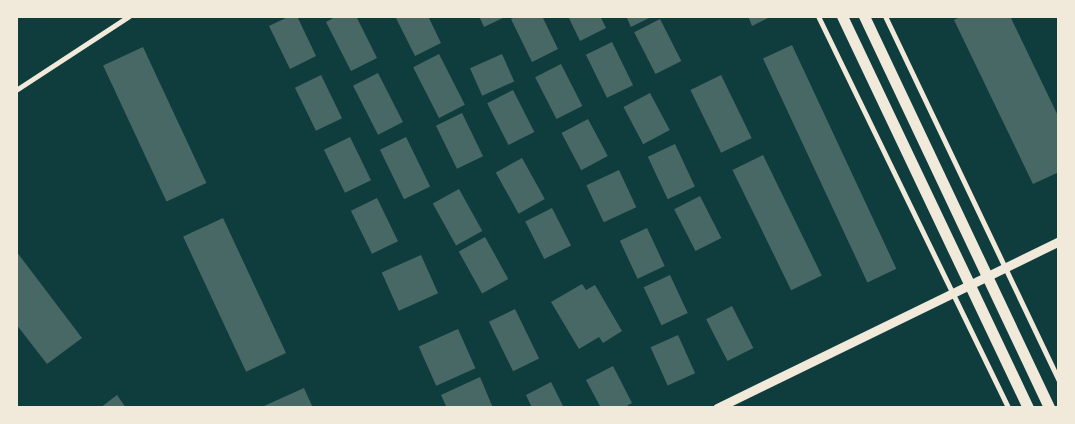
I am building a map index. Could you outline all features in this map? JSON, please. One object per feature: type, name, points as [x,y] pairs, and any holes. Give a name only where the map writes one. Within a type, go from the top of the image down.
[{"type":"main road","points":[[842,16],[1028,408]]},
{"type":"main road","points":[[864,16],[1048,408]]},
{"type":"street","points":[[16,90],[129,16]]},
{"type":"street","points":[[818,16],[1008,408]]},
{"type":"street","points":[[885,16],[1059,380]]},
{"type":"street","points":[[717,408],[952,291],[1059,241]]},
{"type":"building","points":[[290,16],[297,16],[316,56],[290,69],[269,26]]},
{"type":"building","points":[[337,16],[356,16],[377,58],[351,71],[326,22]]},
{"type":"building","points":[[395,16],[428,16],[441,43],[415,56]]},
{"type":"building","points":[[479,16],[507,16],[484,27]]},
{"type":"building","points":[[517,16],[542,16],[558,49],[532,62],[511,19]]},
{"type":"building","points":[[568,16],[600,16],[606,28],[580,41]]},
{"type":"building","points":[[626,16],[653,16],[631,27]]},
{"type":"building","points":[[748,16],[772,16],[752,26]]},
{"type":"building","points":[[962,16],[1010,16],[1059,118],[1059,172],[1033,184],[954,20]]},
{"type":"building","points":[[660,19],[681,61],[655,74],[634,32]]},
{"type":"building","points":[[612,42],[633,85],[607,98],[586,55]]},
{"type":"building","points":[[792,45],[896,269],[867,282],[763,59]]},
{"type":"building","points":[[143,47],[206,183],[167,202],[103,66]]},
{"type":"building","points":[[439,54],[465,105],[439,118],[413,67]]},
{"type":"building","points":[[502,54],[514,81],[482,96],[470,68]]},
{"type":"building","points":[[561,64],[582,106],[556,119],[535,77]]},
{"type":"building","points":[[378,73],[403,122],[378,135],[353,86]]},
{"type":"building","points":[[321,75],[342,118],[316,131],[295,88]]},
{"type":"building","points":[[721,75],[752,138],[721,153],[690,90]]},
{"type":"building","points":[[513,90],[534,132],[508,145],[487,103]]},
{"type":"building","points":[[650,93],[670,130],[643,144],[624,107]]},
{"type":"building","points":[[462,113],[483,156],[457,169],[436,126]]},
{"type":"building","points":[[588,119],[608,156],[581,170],[562,133]]},
{"type":"building","points":[[350,137],[371,180],[345,193],[324,150]]},
{"type":"building","points":[[406,137],[430,186],[404,199],[380,150]]},
{"type":"building","points":[[675,144],[695,187],[668,199],[648,157]]},
{"type":"building","points":[[763,155],[822,275],[791,290],[732,170]]},
{"type":"building","points":[[522,158],[545,199],[519,214],[496,173]]},
{"type":"building","points":[[619,170],[636,207],[604,222],[586,185]]},
{"type":"building","points":[[459,189],[482,231],[456,246],[433,204]]},
{"type":"building","points":[[700,196],[721,238],[695,251],[674,209]]},
{"type":"building","points":[[377,198],[398,241],[372,254],[351,211]]},
{"type":"building","points":[[552,208],[571,245],[544,259],[525,222]]},
{"type":"building","points":[[223,218],[286,353],[246,372],[183,237]]},
{"type":"building","points":[[647,228],[665,266],[638,279],[620,241]]},
{"type":"building","points":[[485,237],[508,279],[482,294],[459,252]]},
{"type":"building","points":[[16,251],[82,338],[47,364],[16,324]]},
{"type":"building","points":[[421,255],[438,293],[399,311],[382,272]]},
{"type":"building","points":[[670,275],[688,313],[661,325],[644,287]]},
{"type":"building","points":[[582,284],[586,290],[595,285],[622,331],[603,343],[599,337],[579,349],[551,302]]},
{"type":"building","points":[[732,306],[753,348],[727,361],[706,319]]},
{"type":"building","points":[[515,309],[539,358],[513,371],[489,322]]},
{"type":"building","points":[[458,329],[475,368],[436,386],[419,346]]},
{"type":"building","points":[[678,335],[695,373],[668,386],[651,347]]},
{"type":"building","points":[[613,366],[632,403],[623,408],[601,408],[586,380]]},
{"type":"building","points":[[480,377],[493,408],[447,408],[441,395]]},
{"type":"building","points":[[551,382],[564,408],[532,408],[526,395]]},
{"type":"building","points":[[304,388],[313,408],[265,408],[264,406]]},
{"type":"building","points":[[117,395],[126,408],[100,408]]}]
